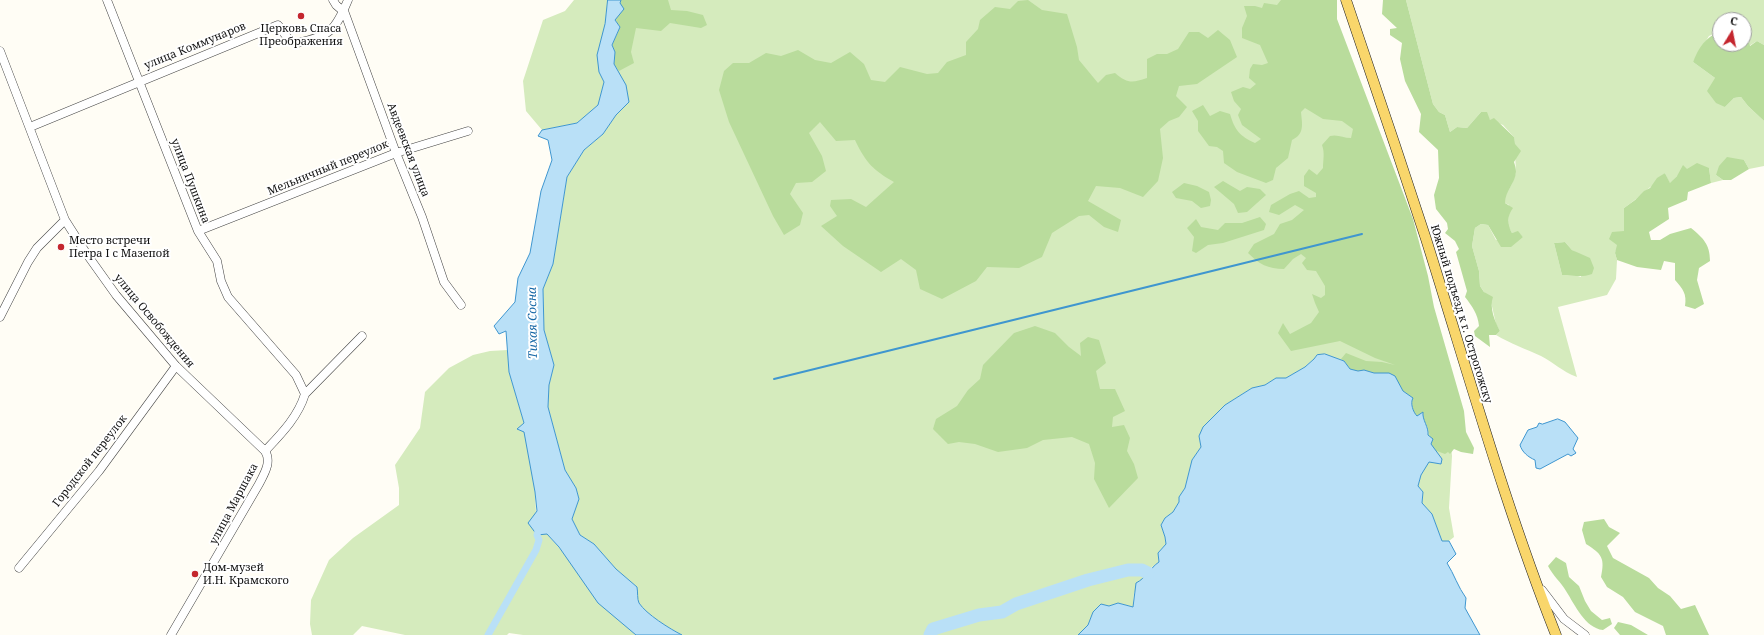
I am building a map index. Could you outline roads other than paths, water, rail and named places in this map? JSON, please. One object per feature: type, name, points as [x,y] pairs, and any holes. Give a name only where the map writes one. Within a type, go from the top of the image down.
[{"type":"main road","name":"Южный подъезд к г. Острогожску","points":[[1346,0],[1384,109],[1490,449],[1532,575],[1556,635]]},
{"type":"street","name":"улица Пушкина","points":[[107,0],[123,44],[140,81],[198,231],[216,261],[221,281],[228,297],[296,375],[305,394]]},
{"type":"street","points":[[333,0],[343,11]]},
{"type":"street","name":"Авдеевская улица","points":[[343,0],[343,11],[396,153],[422,217],[444,282],[462,305]]},
{"type":"street","name":"улица Коммунаров","points":[[30,127],[278,25],[292,42],[297,43],[317,38],[327,34],[334,28],[348,0]]},
{"type":"street","name":"улица Освобождения","points":[[0,51],[64,220],[116,295],[176,366],[265,451]]},
{"type":"street","name":"Мельничный переулок","points":[[198,231],[396,153],[468,131]]},
{"type":"street","points":[[0,317],[28,262],[37,248],[64,220]]},
{"type":"street","name":"улица Маршака","points":[[171,635],[259,484],[267,468],[268,456],[265,451],[288,426],[302,404],[305,394],[362,336]]},
{"type":"street","name":"Городской переулок","points":[[19,568],[99,472],[176,366]]},
{"type":"street","points":[[1532,575],[1556,610],[1564,619],[1585,635]]},
{"type":"water","name":"Тихая Сосна","points":[[608,0],[621,0],[620,3],[624,9],[615,20],[620,27],[612,45],[615,52],[614,64],[626,85],[629,102],[616,115],[603,134],[584,150],[567,177],[553,264],[543,289],[544,330],[554,365],[549,385],[548,407],[565,470],[576,488],[579,499],[572,519],[580,535],[594,544],[616,569],[637,587],[638,601],[647,612],[682,635],[636,635],[598,603],[559,547],[547,534],[537,535],[528,523],[537,511],[524,432],[517,429],[524,423],[509,372],[506,331],[499,334],[494,326],[515,302],[518,278],[530,253],[541,191],[552,160],[548,140],[538,136],[542,130],[577,123],[598,105],[604,82],[599,72],[597,55],[605,24]]},
{"type":"water","points":[[1325,354],[1344,361],[1350,369],[1358,371],[1364,370],[1374,373],[1389,373],[1395,376],[1403,391],[1413,398],[1413,410],[1417,416],[1423,412],[1428,429],[1428,435],[1433,439],[1431,444],[1442,459],[1441,464],[1429,462],[1421,475],[1418,486],[1423,492],[1422,503],[1432,514],[1442,541],[1449,541],[1456,554],[1447,563],[1466,598],[1465,608],[1480,635],[1078,635],[1088,625],[1093,612],[1101,604],[1109,606],[1118,603],[1133,607],[1136,583],[1159,562],[1158,553],[1166,544],[1161,525],[1165,518],[1173,512],[1179,502],[1179,497],[1185,488],[1192,460],[1201,447],[1199,436],[1203,427],[1225,405],[1252,388],[1265,385],[1276,378],[1286,378],[1305,367],[1317,355]]},
{"type":"water","points":[[1558,419],[1565,422],[1578,438],[1573,449],[1576,453],[1571,456],[1568,454],[1540,469],[1536,468],[1535,460],[1522,450],[1520,445],[1528,430],[1537,427],[1539,423],[1542,424]]},
{"type":"waterway","points":[[774,379],[1362,234]]},
{"type":"waterway","points":[[488,635],[536,550],[539,540],[537,535],[539,527]]},
{"type":"waterway","points":[[930,635],[933,629],[979,615],[1002,612],[1016,604],[1088,580],[1128,570],[1142,570],[1148,573]]},
{"type":"place","name":"Церковь Спаса Преображения","points":[[301,16]]},
{"type":"place","name":"Место встречи Петра I с Мазепой","points":[[61,247]]},
{"type":"place","name":"Дом-музей И.Н. Крамского","points":[[195,574]]}]
